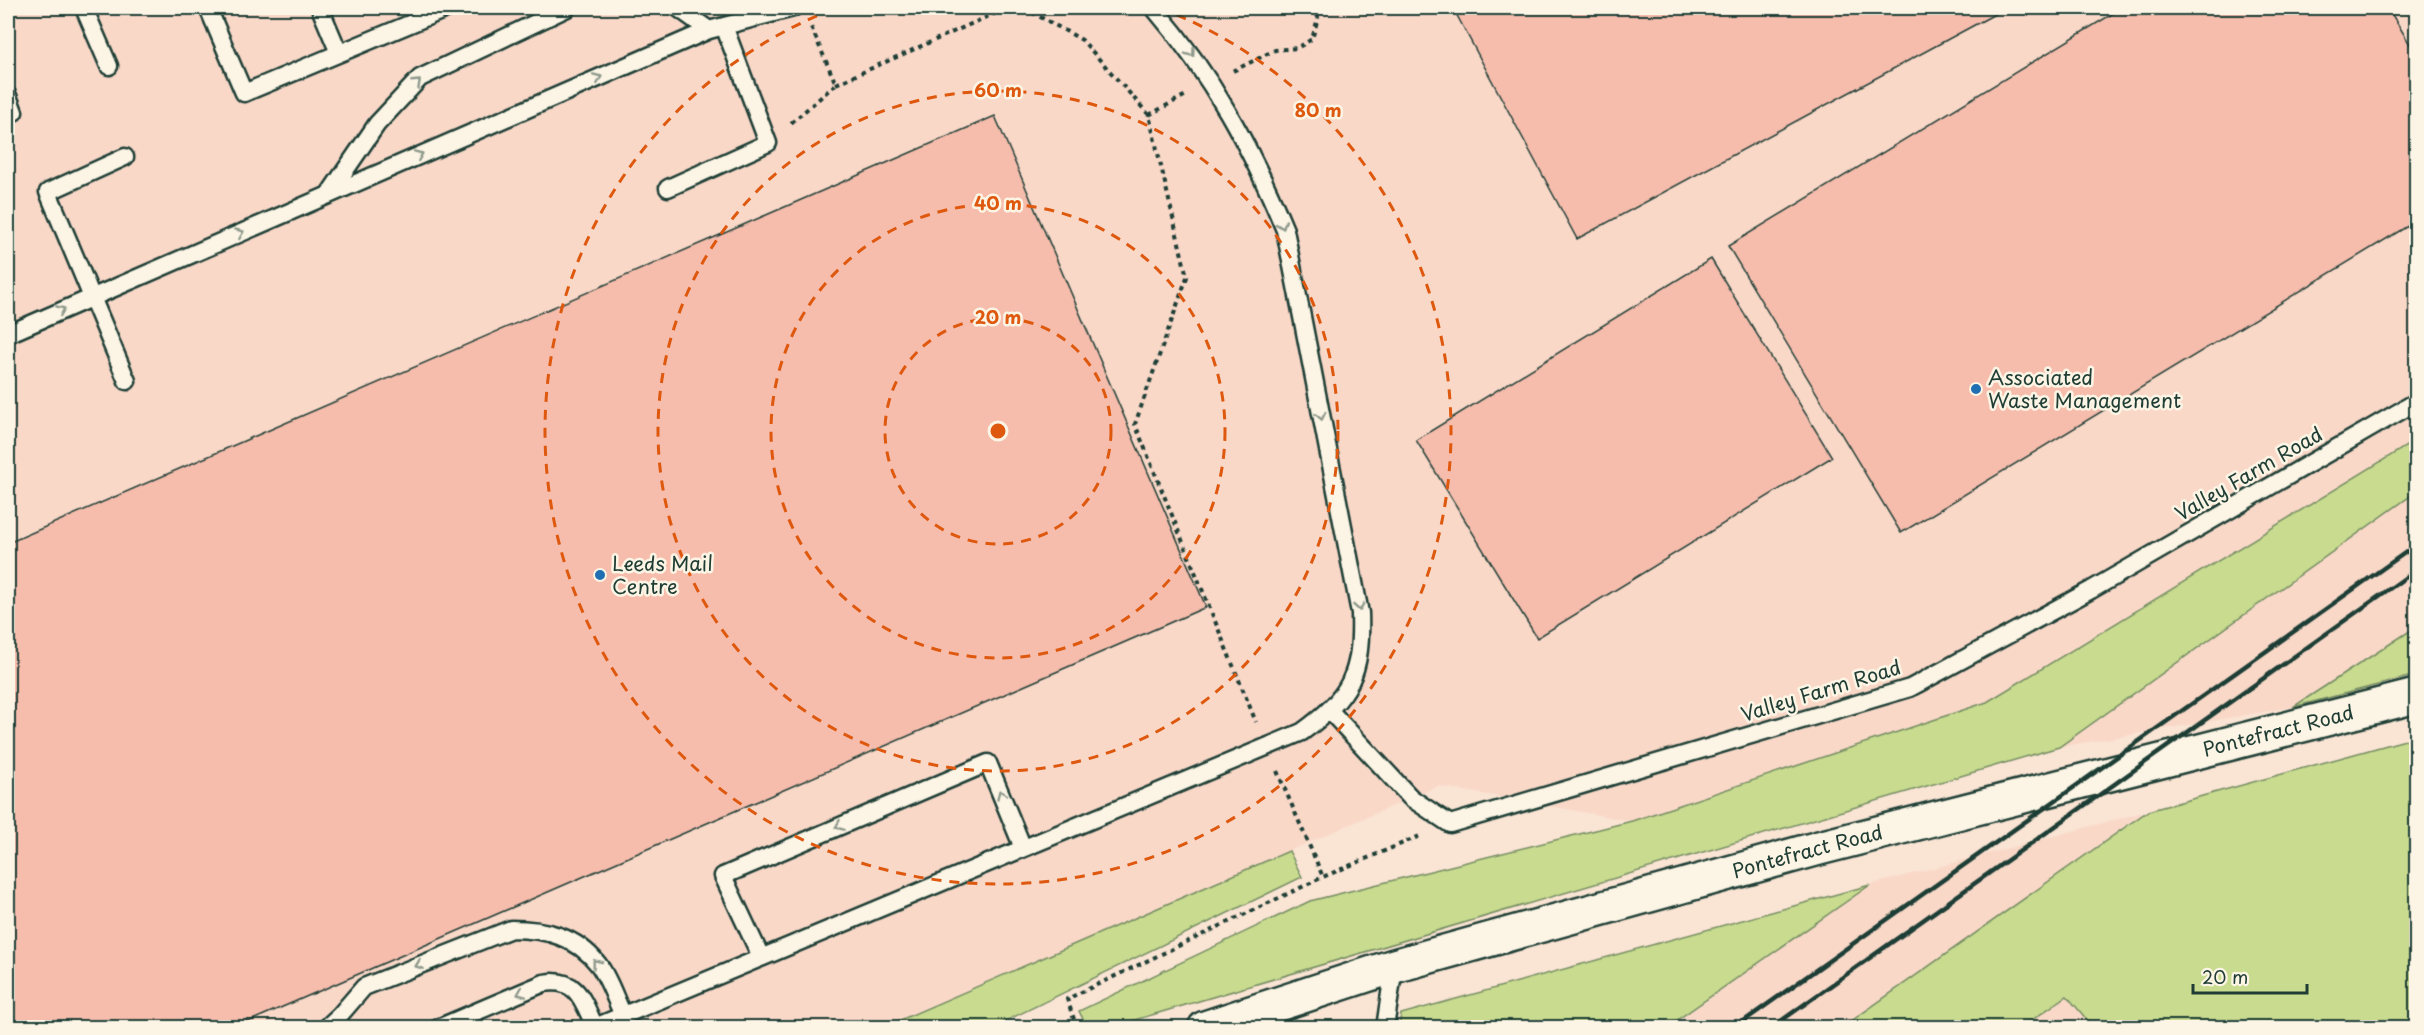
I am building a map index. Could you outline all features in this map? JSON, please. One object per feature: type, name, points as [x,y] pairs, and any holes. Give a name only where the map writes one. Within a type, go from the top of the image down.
[{"type":"main road","name":"Pontefract Road","points":[[1205,1028],[1394,966],[1819,848],[2416,696]]},
{"type":"lane","points":[[84,8],[109,66]]},
{"type":"lane","points":[[208,8],[244,93],[439,9]]},
{"type":"lane","points":[[320,8],[339,53]]},
{"type":"lane","points":[[329,194],[377,124],[420,78],[567,8]]},
{"type":"lane","points":[[668,188],[768,143],[716,28],[678,8]]},
{"type":"lane","points":[[8,334],[716,28],[793,8]]},
{"type":"lane","points":[[438,1028],[544,983],[554,981],[563,982],[579,994],[594,1027],[1302,732],[1330,711],[1351,682],[1361,648],[1360,613],[1285,230],[1261,172],[1211,82],[1182,40],[1154,8]]},
{"type":"lane","points":[[8,96],[14,112]]},
{"type":"lane","points":[[125,157],[48,192],[126,381]]},
{"type":"lane","name":"Valley Farm Road","points":[[1450,824],[1910,688],[2091,590],[2416,402]]},
{"type":"lane","points":[[1330,711],[1411,798],[1450,824]]},
{"type":"lane","points":[[761,957],[723,876],[988,763],[1023,848]]},
{"type":"lane","points":[[327,1028],[364,987],[511,929],[536,929],[552,933],[582,947],[599,965],[623,1015]]},
{"type":"lane","points":[[1385,1028],[1394,966]]},
{"type":"path","points":[[768,143],[836,84],[1007,8]]},
{"type":"path","points":[[1024,8],[1082,40],[1149,115],[1187,277],[1135,424],[1266,746],[1323,877]]},
{"type":"path","points":[[1149,115],[1275,50],[1297,48],[1312,39],[1318,18],[1316,8]]},
{"type":"path","points":[[807,18],[836,84]]},
{"type":"path","points":[[1077,1028],[1067,999],[1323,877],[1450,824]]},
{"type":"shaded area","points":[[8,8],[2416,8],[2416,440],[1987,702],[1632,821],[1438,786],[884,1027],[8,1027]]},
{"type":"shaded area","points":[[2416,492],[2416,627],[2293,707],[2059,747]]},
{"type":"shaded area","points":[[2148,811],[1843,1027],[1667,1028],[1870,885]]},
{"type":"shaded area","points":[[2067,996],[2093,1027],[2022,1028]]},
{"type":"green space","points":[[2416,440],[2416,492],[2059,747],[1111,1027],[1087,1027],[1079,1011],[1310,901],[1632,821],[1987,702]]},
{"type":"green space","points":[[2416,627],[2416,675],[2293,707]]},
{"type":"green space","points":[[2416,737],[2416,1027],[2093,1027],[2067,996],[2022,1027],[1843,1027],[2148,811]]},
{"type":"green space","points":[[1289,851],[1302,877],[993,1027],[884,1027]]},
{"type":"green space","points":[[1870,885],[1667,1027],[1399,1027],[1401,1014]]},
{"type":"building","points":[[1453,8],[2006,8],[1577,239]]},
{"type":"building","name":"Associated Waste Management","points":[[2122,8],[2388,8],[2416,54],[2416,221],[1901,533],[1728,246]]},
{"type":"building","name":"Leeds Mail Centre","points":[[995,116],[1206,607],[234,1028],[8,1028],[8,543]]},
{"type":"building","points":[[1711,259],[1832,457],[1537,638],[1416,440]]},
{"type":"railway","points":[[1734,1028],[2416,545]]},
{"type":"railway","points":[[1771,1028],[2416,570]]},
{"type":"place","name":"Associated Waste Management","points":[[1976,389]]},
{"type":"place","name":"Leeds Mail Centre","points":[[600,575]]}]
